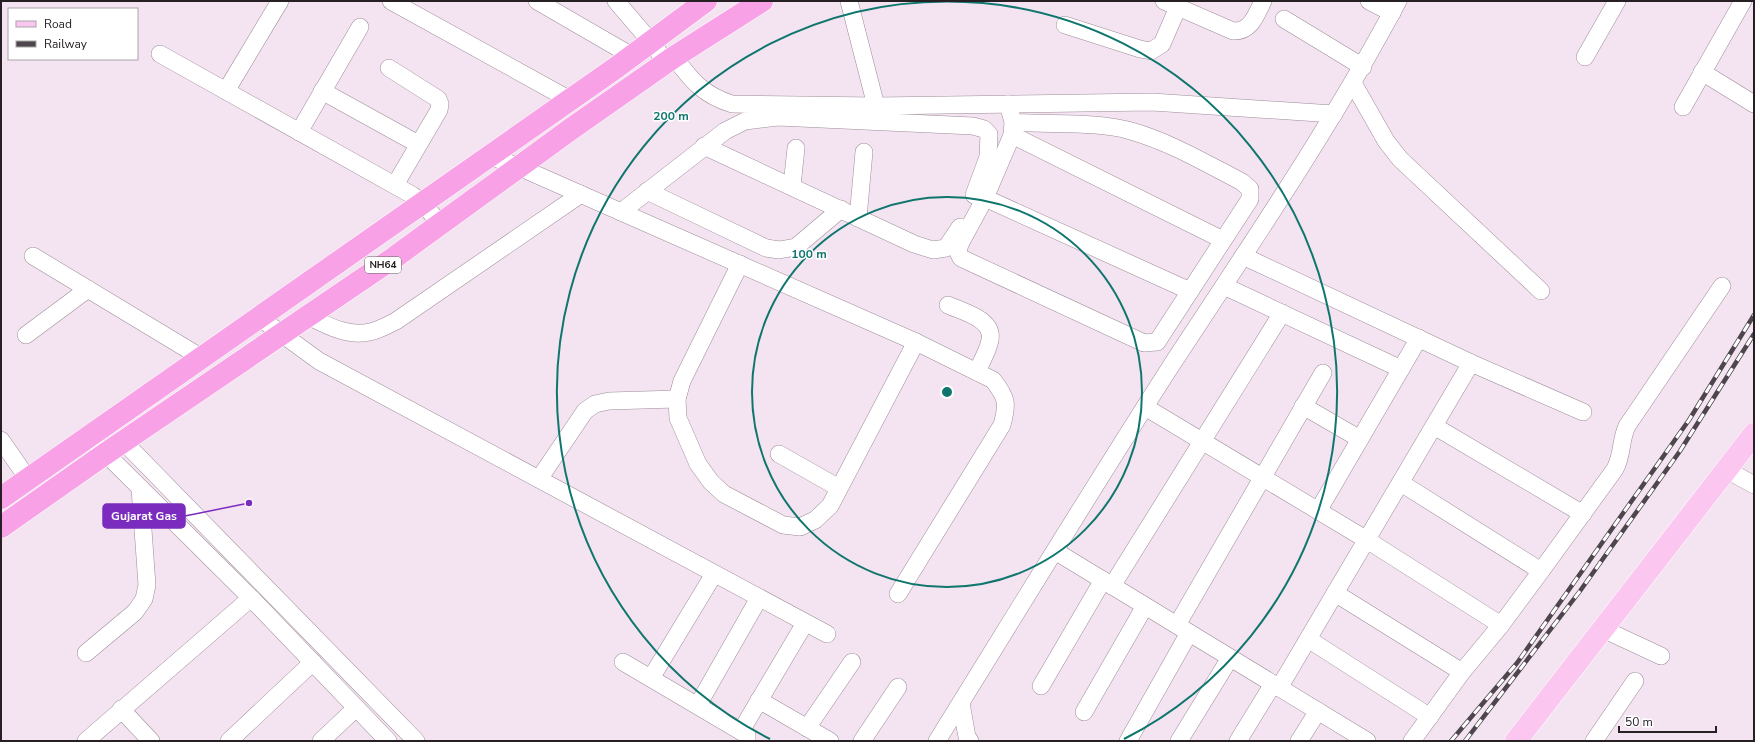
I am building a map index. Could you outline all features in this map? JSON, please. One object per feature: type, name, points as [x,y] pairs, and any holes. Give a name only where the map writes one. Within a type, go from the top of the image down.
[{"type":"highway","name":"NH64","points":[[1,498],[424,203],[632,56],[706,1]]},
{"type":"highway","name":"NH64","points":[[1,527],[123,441],[281,335],[670,60],[762,1]]},
{"type":"main road","points":[[1516,741],[1754,434]]},
{"type":"street","points":[[226,91],[280,1]]},
{"type":"street","points":[[391,1],[570,100]]},
{"type":"street","points":[[537,1],[632,56]]},
{"type":"street","points":[[616,1],[651,42],[694,84],[717,99],[732,104],[876,106],[1152,102],[1334,114]]},
{"type":"street","points":[[849,1],[876,106]]},
{"type":"street","points":[[1065,25],[1140,49],[1152,51],[1162,44],[1171,4],[1233,31],[1242,32],[1251,24],[1263,1]]},
{"type":"street","points":[[937,741],[1145,407],[1363,67],[1395,7],[1368,1]]},
{"type":"street","points":[[1584,57],[1617,1]]},
{"type":"street","points":[[1683,107],[1743,1]]},
{"type":"street","points":[[1284,19],[1363,67]]},
{"type":"street","points":[[299,132],[360,27]]},
{"type":"street","points":[[160,54],[395,185],[424,203],[440,224]]},
{"type":"street","points":[[389,68],[438,99],[440,104],[439,110],[395,185]]},
{"type":"street","points":[[1702,72],[1754,104]]},
{"type":"street","points":[[1353,83],[1386,141],[1400,159],[1541,291]]},
{"type":"street","points":[[322,91],[418,144]]},
{"type":"street","points":[[1008,104],[1012,129],[984,198],[960,244],[958,252],[961,258],[1137,340],[1144,343],[1157,342],[1250,199],[1250,189],[1242,182],[1149,137],[1129,131],[1078,125],[1012,129]]},
{"type":"street","points":[[621,212],[704,146],[725,131],[745,121],[778,117],[973,126],[984,129],[989,134],[988,156],[978,187],[961,225],[946,248],[933,250],[914,244],[704,146]]},
{"type":"street","points":[[1012,129],[1223,240]]},
{"type":"street","points":[[792,186],[796,148]]},
{"type":"street","points":[[858,218],[864,152]]},
{"type":"street","points":[[490,156],[581,194],[916,342],[993,380],[1001,390],[1007,406],[1002,424],[898,594]]},
{"type":"street","points":[[647,191],[766,248],[779,250],[796,247],[841,209]]},
{"type":"street","points":[[308,316],[330,327],[349,333],[370,332],[396,322],[581,194]]},
{"type":"street","points":[[984,198],[1190,291]]},
{"type":"street","points":[[33,256],[202,358]]},
{"type":"street","points":[[1243,256],[1472,363],[1583,412]]},
{"type":"street","points":[[740,264],[682,381],[677,399],[678,418],[698,464],[711,482],[724,494],[783,525],[800,527],[815,520],[830,506],[916,342]]},
{"type":"street","points":[[1224,286],[1401,369]]},
{"type":"street","points":[[1412,741],[1462,672],[1501,625],[1584,514],[1621,457],[1624,434],[1627,426],[1722,286]]},
{"type":"street","points":[[26,335],[88,289]]},
{"type":"street","points":[[948,305],[981,320],[989,327],[990,340],[977,372]]},
{"type":"street","points":[[1041,686],[1202,441],[1282,313]]},
{"type":"street","points":[[260,318],[281,335],[319,361],[826,634]]},
{"type":"street","points":[[1318,511],[1419,338]]},
{"type":"street","points":[[1238,741],[1308,639],[1472,363]]},
{"type":"street","points":[[1128,741],[1183,629],[1262,477],[1323,372]]},
{"type":"street","points":[[539,479],[585,411],[595,404],[609,401],[677,399]]},
{"type":"street","points":[[1303,406],[1360,439]]},
{"type":"street","points":[[1145,407],[1367,540],[1501,625]]},
{"type":"street","points":[[1434,426],[1584,514]]},
{"type":"street","points":[[90,437],[105,454],[251,598],[388,741]]},
{"type":"street","points":[[1,440],[28,479]]},
{"type":"street","points":[[123,441],[416,741]]},
{"type":"street","points":[[779,454],[839,488]]},
{"type":"street","points":[[1727,470],[1754,485]]},
{"type":"street","points":[[1401,482],[1541,571]]},
{"type":"street","points":[[86,653],[135,612],[144,599],[147,585],[140,488]]},
{"type":"street","points":[[1055,551],[1366,741]]},
{"type":"street","points":[[651,678],[714,574]]},
{"type":"street","points":[[1335,593],[1462,672]]},
{"type":"street","points":[[86,741],[121,709],[251,598]]},
{"type":"street","points":[[698,705],[759,598]]},
{"type":"street","points":[[1084,712],[1145,606]]},
{"type":"street","points":[[623,662],[698,705],[744,736],[759,700],[806,623]]},
{"type":"street","points":[[1603,629],[1662,656]]},
{"type":"street","points":[[1308,639],[1430,717]]},
{"type":"street","points":[[1179,741],[1230,658]]},
{"type":"street","points":[[229,741],[313,662]]},
{"type":"street","points":[[808,728],[852,662]]},
{"type":"street","points":[[1594,741],[1635,681]]},
{"type":"street","points":[[862,741],[898,687]]},
{"type":"street","points":[[759,700],[830,741]]},
{"type":"street","points":[[960,703],[967,737],[970,741]]},
{"type":"street","points":[[321,741],[356,708]]},
{"type":"street","points":[[121,709],[151,741]]},
{"type":"street","points":[[1299,741],[1318,712]]},
{"type":"railway","points":[[1451,741],[1517,663],[1689,420],[1754,315]]},
{"type":"railway","points":[[1465,741],[1580,591],[1680,451],[1754,334]]},
{"type":"place","name":"Gujarat Gas","points":[[249,503]]}]
